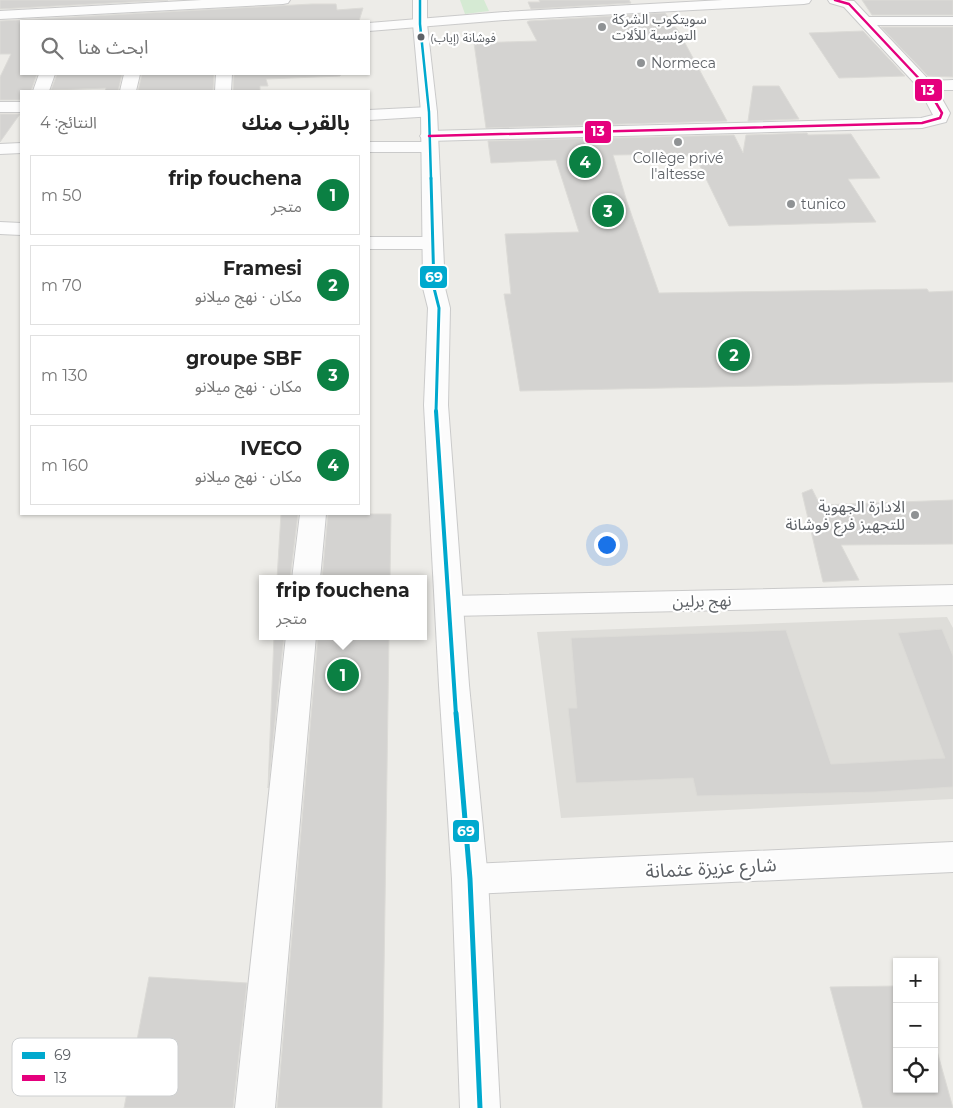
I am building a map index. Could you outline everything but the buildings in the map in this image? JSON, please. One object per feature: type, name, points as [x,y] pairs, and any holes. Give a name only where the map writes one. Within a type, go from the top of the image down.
[{"type":"street","points":[[0,16],[65,16],[94,4],[144,14],[234,1],[283,0]]},
{"type":"street","points":[[499,0],[504,16]]},
{"type":"street","points":[[370,27],[420,12],[504,16],[579,7],[804,0]]},
{"type":"street","points":[[370,147],[429,132],[922,122],[940,118],[942,113],[926,86],[849,4],[835,0]]},
{"type":"street","points":[[420,12],[429,132],[434,288],[439,308],[436,405],[454,685],[470,879],[480,1108]]},
{"type":"street","points":[[866,21],[953,21]]},
{"type":"street","points":[[41,90],[47,75]]},
{"type":"street","points":[[128,90],[132,75]]},
{"type":"street","points":[[223,90],[224,75]]},
{"type":"street","points":[[926,86],[953,86]]},
{"type":"street","points":[[0,107],[20,107]]},
{"type":"street","points":[[370,115],[429,132]]},
{"type":"street","points":[[0,148],[20,148]]},
{"type":"street","points":[[0,228],[20,228]]},
{"type":"street","points":[[370,243],[432,243]]},
{"type":"street","points":[[306,575],[313,515]]},
{"type":"street","name":"نهج برلين","points":[[450,606],[953,595]]},
{"type":"street","points":[[255,1108],[301,640]]},
{"type":"street","name":"شارع عزيزة عثمانة","points":[[470,879],[953,858]]},
{"type":"shaded area","points":[[947,617],[953,628],[953,799],[561,818],[537,632]]},
{"type":"green space","points":[[460,0],[484,0],[489,11],[465,14]]},
{"type":"transit line","name":"69","points":[[420,0],[420,24],[429,112],[434,288],[439,308],[436,405],[454,685],[470,879],[480,1108]]},
{"type":"transit line","name":"13","points":[[429,136],[922,123],[940,118],[942,113],[926,86],[849,4],[835,0]]},
{"type":"place","name":"سويتكوب الشركة التونسية للألات","points":[[602,27]]},
{"type":"place","name":"فوشانة (إياب)","points":[[421,37]]},
{"type":"place","name":"Normeca","points":[[641,63]]},
{"type":"place","name":"Collège privé l'altesse","points":[[678,142]]},
{"type":"place","name":"IVECO","points":[[585,162]]},
{"type":"place","name":"tunico","points":[[791,204]]},
{"type":"place","name":"groupe SBF","points":[[608,211]]},
{"type":"place","name":"Framesi","points":[[734,355]]},
{"type":"place","name":"الادارة الجهوية للتجهيز فرع فوشانة","points":[[915,515]]},
{"type":"place","name":"frip fouchena","points":[[343,675]]}]
